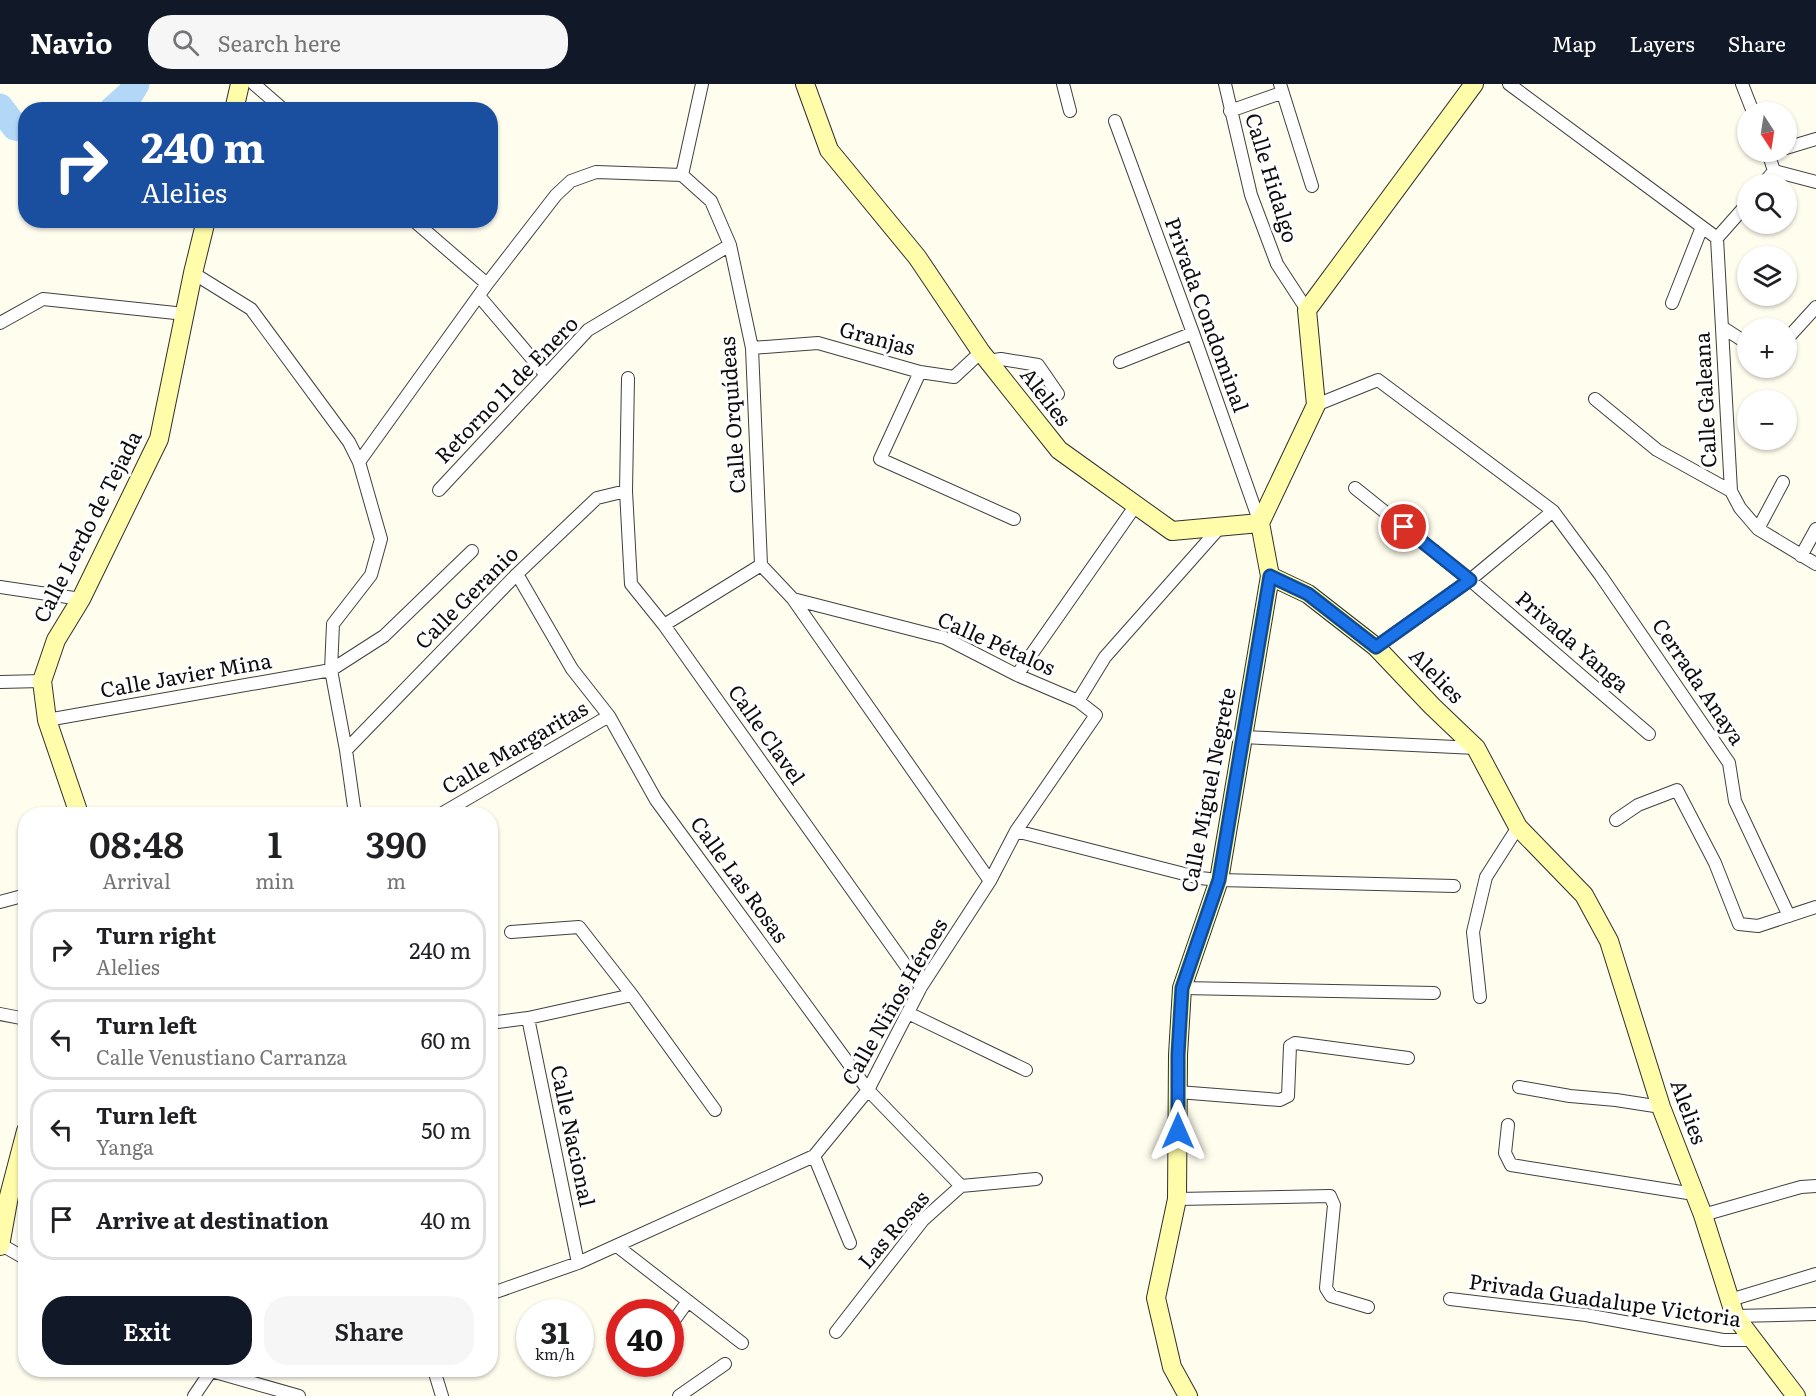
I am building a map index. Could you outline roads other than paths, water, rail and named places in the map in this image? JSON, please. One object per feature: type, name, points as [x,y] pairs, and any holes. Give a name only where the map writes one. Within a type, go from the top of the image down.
[{"type":"street","points":[[236,102],[240,84]]},
{"type":"street","points":[[254,84],[275,102]]},
{"type":"street","points":[[359,462],[487,284],[556,195],[571,181],[596,172],[682,176],[702,84]]},
{"type":"street","name":"Alelies","points":[[805,84],[829,150],[917,257],[985,357],[1059,450],[1172,531],[1260,523]]},
{"type":"street","points":[[1063,84],[1071,111]]},
{"type":"street","name":"Calle Hidalgo","points":[[1225,84],[1251,195],[1277,264],[1307,310]]},
{"type":"street","points":[[1270,576],[1260,523],[1316,405],[1307,310],[1474,84]]},
{"type":"street","points":[[1509,84],[1717,238],[1737,215]]},
{"type":"street","points":[[1742,84],[1749,102]]},
{"type":"street","points":[[1230,111],[1281,89],[1312,186]]},
{"type":"street","name":"Privada Condominal","points":[[1115,121],[1260,523]]},
{"type":"street","points":[[1797,145],[1816,139]]},
{"type":"street","points":[[1771,174],[1774,171],[1773,162]]},
{"type":"street","points":[[1774,171],[1816,182]]},
{"type":"street","name":"Calle Orquídeas","points":[[682,176],[711,201],[730,245],[752,348],[761,565]]},
{"type":"street","points":[[1672,303],[1702,227]]},
{"type":"street","name":"Calle Lerdo de Tejada","points":[[77,807],[47,720],[42,681],[56,640],[81,599],[159,439],[204,228]]},
{"type":"street","points":[[422,228],[487,284]]},
{"type":"street","name":"Calle Galeana","points":[[1717,238],[1731,491],[1740,508],[1758,530],[1816,564]]},
{"type":"street","name":"Retorno 11 de Enero","points":[[439,490],[588,330],[730,245]]},
{"type":"street","points":[[193,273],[251,309],[349,442],[359,462],[381,539],[371,575],[333,624],[331,670],[354,807]]},
{"type":"street","points":[[479,296],[546,375]]},
{"type":"street","points":[[0,323],[43,299],[185,314]]},
{"type":"street","points":[[1797,327],[1816,307]]},
{"type":"street","points":[[1722,327],[1737,337]]},
{"type":"street","points":[[1120,362],[1193,333]]},
{"type":"street","name":"Granjas","points":[[752,348],[818,344],[921,372],[954,377],[985,357]]},
{"type":"street","points":[[985,357],[1038,365],[1058,394]]},
{"type":"street","points":[[921,372],[880,459],[1014,519]]},
{"type":"street","name":"Calle Clavel","points":[[628,378],[626,491],[631,584],[664,625],[921,987]]},
{"type":"street","points":[[1316,405],[1378,380],[1553,511],[1470,580],[1376,647]]},
{"type":"street","points":[[1595,399],[1657,450],[1731,491]]},
{"type":"street","points":[[1758,530],[1784,482]]},
{"type":"street","name":"Privada Yanga","points":[[1355,488],[1470,580],[1649,734]]},
{"type":"street","name":"Calle Geranio","points":[[346,750],[518,574],[597,498],[626,491]]},
{"type":"street","points":[[1017,675],[1136,505]]},
{"type":"street","name":"Cerrada Anaya","points":[[1553,511],[1601,576],[1729,763],[1735,801],[1789,916]]},
{"type":"street","points":[[1078,701],[1105,657],[1221,526]]},
{"type":"street","points":[[1801,556],[1816,529]]},
{"type":"street","points":[[331,670],[384,636],[472,551]]},
{"type":"street","points":[[664,625],[761,565],[793,599],[990,881]]},
{"type":"street","name":"Calle Las Rosas","points":[[518,574],[572,669],[609,716],[656,800],[868,1090],[961,1186]]},
{"type":"street","name":"Alelies","points":[[1270,576],[1308,594],[1376,647],[1476,748],[1518,827],[1584,895],[1610,941],[1661,1107],[1703,1215],[1733,1308],[1796,1396]]},
{"type":"street","name":"Calle Miguel Negrete","points":[[1188,1396],[1172,1367],[1156,1298],[1177,1199],[1178,1055],[1182,988],[1219,880],[1270,576]]},
{"type":"street","points":[[0,587],[81,599]]},
{"type":"street","name":"Calle Pétalos","points":[[793,599],[945,638],[1017,675],[1078,701]]},
{"type":"street","name":"Calle Javier Mina","points":[[47,720],[331,670]]},
{"type":"street","points":[[0,682],[42,681]]},
{"type":"street","name":"Calle Niños Héroes","points":[[498,1291],[578,1263],[814,1156],[868,1090],[921,987],[990,881],[1016,831],[1096,715],[1078,701]]},
{"type":"street","name":"Calle Margaritas","points":[[453,807],[609,716]]},
{"type":"street","points":[[1243,737],[1476,748]]},
{"type":"street","points":[[1616,820],[1638,806],[1677,790],[1715,863],[1739,924],[1758,926],[1816,907]]},
{"type":"street","points":[[1480,996],[1473,932],[1486,877],[1518,827]]},
{"type":"street","points":[[1016,831],[1200,878],[1454,886]]},
{"type":"street","points":[[0,902],[18,897]]},
{"type":"street","points":[[511,932],[579,927],[632,995],[715,1110]]},
{"type":"street","points":[[1182,988],[1434,993]]},
{"type":"street","points":[[498,1022],[528,1018],[632,995]]},
{"type":"street","points":[[908,1013],[1026,1070]]},
{"type":"street","points":[[0,1014],[18,1017]]},
{"type":"street","name":"Calle Nacional","points":[[528,1018],[578,1263]]},
{"type":"street","points":[[1178,1092],[1280,1100],[1288,1096],[1290,1046],[1295,1043],[1408,1058]]},
{"type":"street","points":[[1519,1087],[1661,1107]]},
{"type":"street","points":[[1508,1125],[1505,1153],[1511,1165],[1694,1194]]},
{"type":"street","points":[[814,1156],[850,1243]]},
{"type":"street","points":[[18,1162],[0,1245],[18,1255]]},
{"type":"street","name":"Las Rosas","points":[[836,1332],[923,1220],[961,1186],[1036,1179]]},
{"type":"street","points":[[1703,1215],[1802,1186],[1816,1186]]},
{"type":"street","points":[[1177,1199],[1330,1196],[1334,1205],[1326,1288],[1331,1296],[1368,1307]]},
{"type":"street","points":[[616,1246],[742,1343]]},
{"type":"street","points":[[1733,1308],[1816,1274]]},
{"type":"street","name":"Privada Guadalupe Victoria","points":[[1450,1299],[1586,1316],[1723,1340],[1754,1340]]},
{"type":"street","points":[[684,1307],[688,1301]]},
{"type":"street","points":[[1733,1308],[1816,1314]]},
{"type":"street","points":[[679,1396],[725,1364]]},
{"type":"street","points":[[194,1396],[206,1377]]},
{"type":"street","points":[[234,1377],[299,1396]]},
{"type":"street","points":[[436,1377],[442,1396]]},
{"type":"waterway","points":[[121,102],[136,84]]},
{"type":"waterway","points":[[0,107],[15,127],[18,128]]}]
